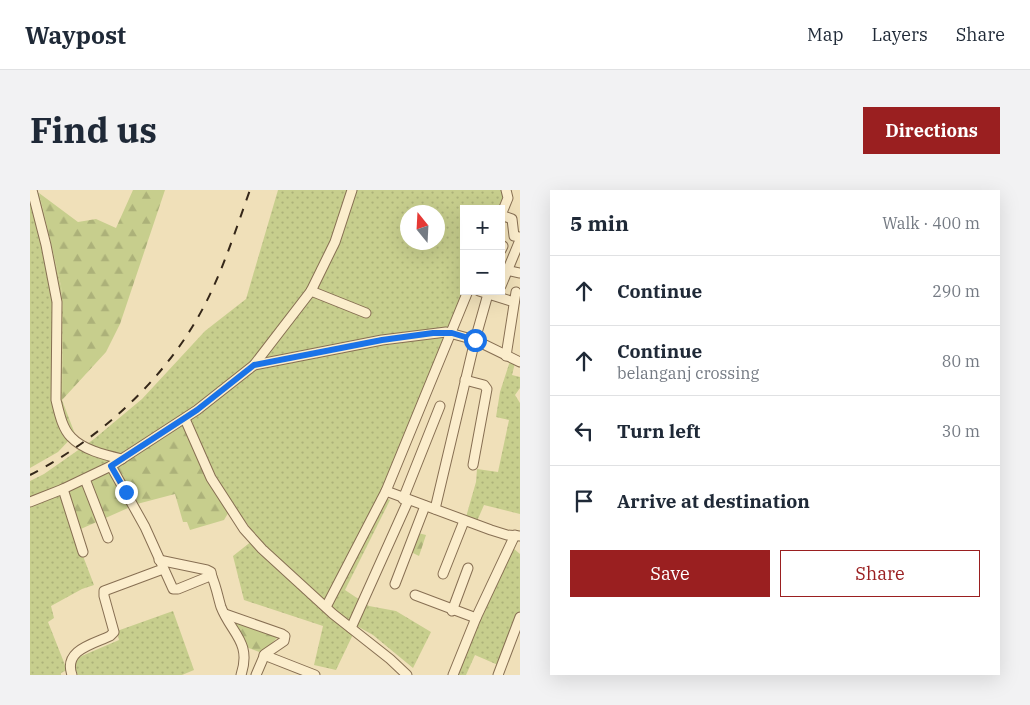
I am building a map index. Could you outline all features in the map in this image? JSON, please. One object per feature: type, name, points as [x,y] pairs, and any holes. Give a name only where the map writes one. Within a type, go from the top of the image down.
[{"type":"street","points":[[32,190],[46,245],[57,302],[56,400],[60,414],[71,437],[80,444],[104,455],[122,459]]},
{"type":"street","points":[[30,502],[63,489],[111,466],[185,419],[220,394],[254,365],[311,291],[335,242],[352,190]]},
{"type":"street","points":[[505,205],[508,198],[506,190]]},
{"type":"street","points":[[505,216],[512,219],[514,236],[519,244],[505,267]]},
{"type":"street","points":[[505,269],[520,273]]},
{"type":"street","points":[[505,287],[518,292],[514,302],[515,325],[506,356]]},
{"type":"street","points":[[311,291],[366,313]]},
{"type":"street","points":[[326,607],[386,491],[466,295]]},
{"type":"street","points":[[435,509],[465,380],[487,295]]},
{"type":"street","points":[[494,295],[514,302]]},
{"type":"street","points":[[254,365],[382,340],[433,333],[452,333],[475,340],[520,362]]},
{"type":"street","points":[[465,380],[484,385],[487,389],[472,465]]},
{"type":"street","points":[[351,628],[405,500],[440,406]]},
{"type":"street","points":[[185,419],[214,484],[244,529],[262,549],[326,607],[407,675]]},
{"type":"street","points":[[111,466],[145,527],[172,588],[174,590],[212,576]]},
{"type":"street","points":[[85,479],[108,538]]},
{"type":"street","points":[[63,489],[83,552]]},
{"type":"street","points":[[386,491],[405,500],[435,509],[464,521],[507,535],[517,536],[476,618],[452,675]]},
{"type":"street","points":[[396,584],[425,506]]},
{"type":"street","points":[[442,574],[464,521]]},
{"type":"street","points":[[72,675],[70,667],[75,653],[110,636],[114,632],[103,594],[104,591],[161,565],[211,572],[221,606],[242,643],[244,660],[241,675]]},
{"type":"street","points":[[452,611],[468,568]]},
{"type":"street","points":[[414,595],[452,611],[476,618]]},
{"type":"street","points":[[225,614],[285,636],[284,641],[264,655],[256,675]]},
{"type":"street","points":[[498,675],[520,617]]},
{"type":"street","points":[[264,655],[315,675]]},
{"type":"green space","points":[[30,190],[39,193],[61,286],[63,312],[62,400],[75,434],[58,452],[30,468]]},
{"type":"green space","points":[[133,190],[165,190],[120,324],[106,352],[62,400],[63,312],[61,286],[39,193],[78,222],[96,219],[116,228]]},
{"type":"green space","points":[[278,190],[508,190],[510,198],[505,210],[505,205],[460,205],[460,295],[462,295],[386,498],[390,500],[345,590],[369,606],[396,611],[431,632],[413,668],[373,635],[357,626],[336,670],[314,665],[323,626],[244,600],[233,556],[257,537],[233,505],[213,471],[189,414],[109,465],[58,490],[94,585],[82,589],[51,606],[54,618],[48,622],[67,670],[61,673],[61,675],[30,675],[30,481],[44,474],[94,439],[142,399],[205,331],[246,299]]},
{"type":"green space","points":[[510,361],[515,363],[512,375],[520,377],[520,388],[515,395],[520,403],[520,514],[484,505],[477,521],[466,517],[476,482],[477,469],[498,472],[509,420],[496,417],[500,392]]},
{"type":"green space","points":[[189,413],[213,471],[233,505],[224,520],[190,530],[187,522],[183,522],[175,494],[137,504],[74,532],[58,490],[109,465]]},
{"type":"green space","points":[[418,533],[426,535],[419,556],[411,552]]},
{"type":"green space","points":[[513,548],[520,554],[520,611],[498,665],[475,655],[466,675],[456,675]]},
{"type":"green space","points":[[173,611],[194,670],[182,675],[78,675],[75,669],[77,658],[119,640],[117,631]]},
{"type":"green space","points":[[228,612],[260,622],[258,631],[278,637],[262,653],[238,644]]},
{"type":"railway","points":[[30,475],[58,459],[112,420],[159,373],[197,319],[212,290],[250,190]]},
{"type":"route","points":[[126,492],[111,466],[220,394],[254,365],[382,340],[433,333],[452,333],[475,340]]}]
